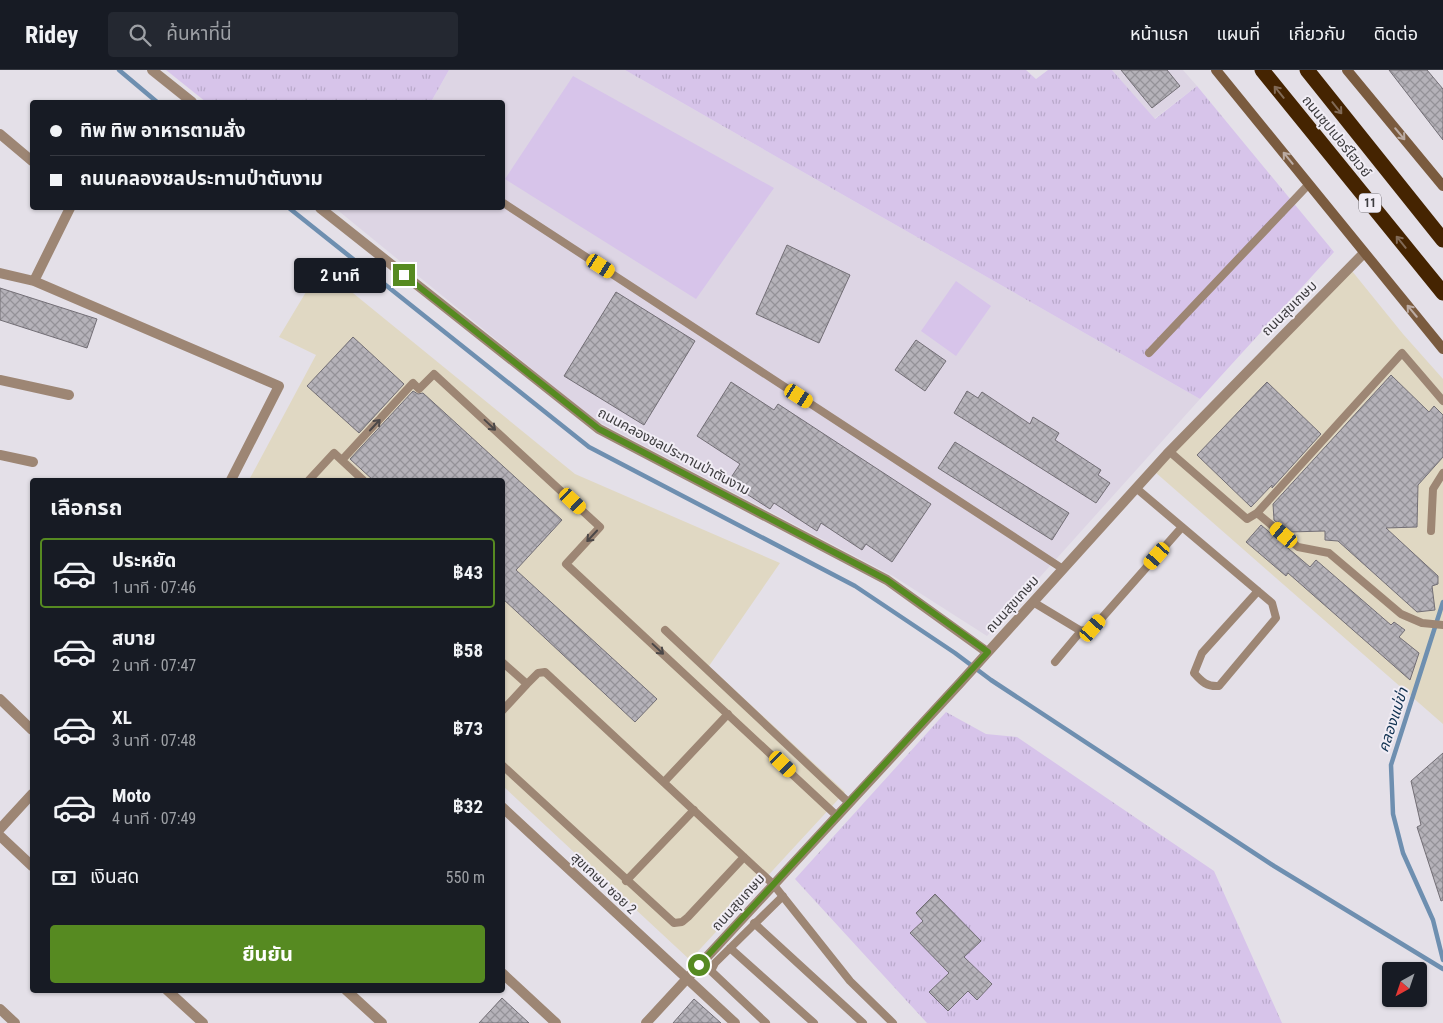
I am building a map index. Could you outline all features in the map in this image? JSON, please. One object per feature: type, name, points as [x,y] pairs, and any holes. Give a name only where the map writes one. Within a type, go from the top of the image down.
[{"type":"highway","name":"ถนนซุปเปอร์ไฮเวย์","points":[[1262,70],[1443,294]]},
{"type":"highway","name":"ถนนซุปเปอร์ไฮเวย์","points":[[1307,70],[1443,240]]},
{"type":"main road","points":[[1216,70],[1443,349]]},
{"type":"main road","points":[[1347,70],[1443,186]]},
{"type":"street","points":[[152,70],[190,100]]},
{"type":"street","points":[[0,134],[30,159]]},
{"type":"street","points":[[34,281],[69,210]]},
{"type":"street","name":"ถนนคลองชลประทานป่าตันงาม","points":[[323,210],[599,429],[887,580],[988,652]]},
{"type":"street","name":"ถนนสุขเกษม","points":[[646,1023],[960,683],[1136,488],[1364,253]]},
{"type":"street","points":[[0,273],[34,281],[279,386],[232,478]]},
{"type":"street","points":[[0,380],[69,395]]},
{"type":"street","points":[[0,455],[33,462]]},
{"type":"street","points":[[0,699],[30,728]]},
{"type":"street","points":[[0,829],[30,796]]},
{"type":"street","name":"สุขเกษม ซอย 2","points":[[505,811],[735,1023]]},
{"type":"street","points":[[0,836],[30,864]]},
{"type":"street","points":[[505,976],[556,1023]]},
{"type":"street","points":[[170,993],[203,1023]]},
{"type":"street","points":[[349,993],[382,1023]]},
{"type":"street","points":[[0,1010],[15,1023]]},
{"type":"lane","points":[[1150,353],[1309,184]]},
{"type":"lane","points":[[505,204],[1063,569]]},
{"type":"lane","points":[[1170,452],[1247,519],[1256,513],[1402,353],[1443,401]]},
{"type":"lane","points":[[342,460],[413,384],[419,389],[434,374],[600,527],[566,564],[837,816]]},
{"type":"lane","points":[[311,478],[334,453],[361,478]]},
{"type":"lane","points":[[1431,531],[1433,489],[1443,472]]},
{"type":"lane","points":[[1136,488],[1258,591],[1272,603],[1276,618],[1219,686],[1210,687],[1204,684],[1194,673],[1202,653],[1258,591]]},
{"type":"lane","points":[[1256,513],[1298,547],[1329,553],[1401,614],[1422,623],[1443,625]]},
{"type":"lane","points":[[1055,662],[1080,631],[1093,628],[1182,527]]},
{"type":"lane","points":[[1033,602],[1080,631]]},
{"type":"lane","points":[[666,630],[849,803]]},
{"type":"lane","points":[[505,665],[527,684]]},
{"type":"lane","points":[[505,708],[538,672],[545,672],[773,884],[850,981],[893,1023]]},
{"type":"lane","points":[[664,782],[728,714]]},
{"type":"lane","points":[[505,768],[669,921],[678,924],[688,917],[744,857]]},
{"type":"lane","points":[[626,881],[694,810]]},
{"type":"lane","points":[[766,1023],[711,972],[715,963],[783,896]]},
{"type":"lane","points":[[754,923],[863,1023]]},
{"type":"lane","points":[[730,948],[814,1023]]},
{"type":"shaded area","points":[[449,70],[625,70],[1200,399],[987,636],[893,576],[593,419],[337,210],[505,210],[505,100],[432,100]]},
{"type":"shaded area","points":[[1112,70],[1183,70],[1197,86],[1154,119]]},
{"type":"shaded area","points":[[321,267],[575,474],[780,563],[709,666],[845,792],[690,960],[505,788],[505,478],[250,478],[316,355],[279,337]]},
{"type":"shaded area","points":[[1352,271],[1403,334],[1443,379],[1443,724],[1155,472]]},
{"type":"green space","points":[[166,70],[449,70],[432,100],[204,100]]},
{"type":"green space","points":[[625,70],[1026,70],[1036,79],[1048,70],[1112,70],[1155,119],[1197,86],[1334,252],[1200,399]]},
{"type":"green space","points":[[573,76],[774,188],[696,299],[505,179]]},
{"type":"green space","points":[[956,281],[991,306],[956,356],[921,331]]},
{"type":"green space","points":[[946,712],[986,734],[1017,737],[1214,871],[1282,1023],[927,1023],[795,879]],"holes":[[[935,894],[981,941],[911,932],[923,921],[916,913]],[[943,979],[961,997],[948,1011],[929,992]]]},
{"type":"building","points":[[1121,70],[1167,70],[1180,86],[1152,108]]},
{"type":"building","points":[[1389,70],[1427,70],[1443,89],[1443,140]]},
{"type":"building","points":[[787,245],[850,275],[819,343],[756,314]]},
{"type":"building","points":[[0,288],[97,319],[87,348],[0,320]]},
{"type":"building","points":[[616,292],[695,341],[644,425],[564,376]]},
{"type":"building","points":[[353,337],[404,384],[359,433],[307,386]]},
{"type":"building","points":[[916,340],[946,361],[925,391],[895,370]]},
{"type":"building","points":[[1391,375],[1429,412],[1434,406],[1443,415],[1443,457],[1418,485],[1417,527],[1386,528],[1438,576],[1438,584],[1432,586],[1435,610],[1417,612],[1338,541],[1325,540],[1325,531],[1289,532],[1274,520],[1273,504]]},
{"type":"building","points":[[731,382],[774,410],[778,404],[931,504],[892,562],[866,544],[862,550],[821,523],[817,531],[774,503],[770,509],[728,482],[740,464],[697,436]]},
{"type":"building","points":[[1267,382],[1321,434],[1272,488],[1272,485],[1251,507],[1197,455]]},
{"type":"building","points":[[413,391],[418,394],[423,393],[562,520],[516,570],[657,699],[635,722],[505,601],[505,478],[371,478],[350,459]]},
{"type":"building","points":[[967,391],[978,398],[982,392],[1030,424],[1033,417],[1059,433],[1055,440],[1101,470],[1098,475],[1110,483],[1096,503],[954,413]]},
{"type":"building","points":[[955,442],[1069,513],[1052,540],[938,468]]},
{"type":"building","points":[[1261,525],[1310,567],[1316,560],[1391,625],[1394,622],[1405,630],[1399,637],[1419,653],[1410,680],[1288,573],[1286,576],[1246,542]]},
{"type":"building","points":[[1443,753],[1443,900],[1441,901],[1417,827],[1421,825],[1411,781]]},
{"type":"building","points":[[935,894],[981,941],[964,957],[992,984],[977,1000],[968,991],[948,1011],[929,992],[949,973],[910,933],[923,921],[916,913]]},
{"type":"building","points":[[502,998],[529,1023],[479,1023]]},
{"type":"building","points":[[694,999],[721,1023],[673,1023]]},
{"type":"waterway","points":[[119,70],[155,100]]},
{"type":"waterway","points":[[292,210],[589,447],[855,586],[955,653],[991,680],[1274,866],[1443,969]]},
{"type":"waterway","name":"คลองแม่ข่า","points":[[1443,602],[1391,765],[1393,814],[1403,853],[1433,920],[1443,960]]},
{"type":"route","points":[[404,275],[599,429],[887,580],[988,652],[699,965]]}]
